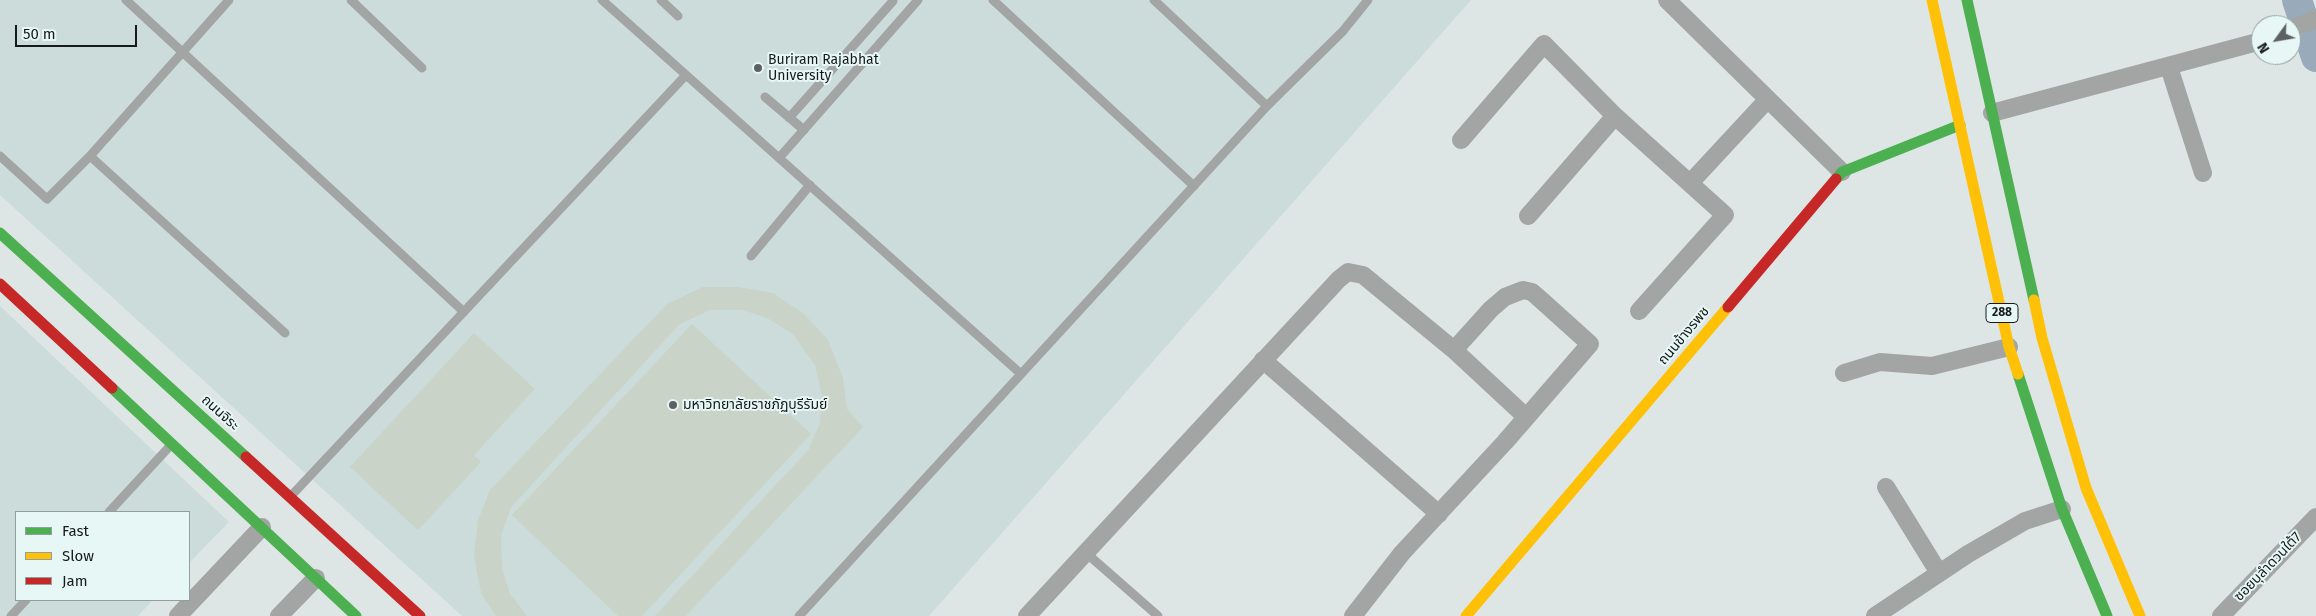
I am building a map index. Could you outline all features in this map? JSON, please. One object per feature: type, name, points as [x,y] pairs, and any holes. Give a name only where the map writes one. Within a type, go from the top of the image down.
[{"type":"main road","name":"288","points":[[1932,0],[1964,124],[2009,346],[2062,509],[2107,616]]},
{"type":"main road","name":"288","points":[[1967,0],[1988,115],[2042,338],[2086,488],[2140,616]]},
{"type":"main road","name":"ถนนข้างรพช","points":[[1466,616],[1842,172],[1964,124]]},
{"type":"main road","name":"ถนนจิระ","points":[[0,233],[420,616]]},
{"type":"main road","points":[[0,284],[356,616]]},
{"type":"street","points":[[1667,0],[1842,172]]},
{"type":"street","points":[[2301,25],[2316,19]]},
{"type":"street","points":[[1461,140],[1544,44],[1615,116],[1691,182],[1725,215],[1640,311]]},
{"type":"street","points":[[1988,115],[2251,44]]},
{"type":"street","points":[[2169,67],[2203,173]]},
{"type":"street","points":[[1691,182],[1768,99]]},
{"type":"street","points":[[1528,216],[1615,116]]},
{"type":"street","points":[[1027,616],[1263,360],[1339,279],[1348,272],[1363,275],[1454,350],[1525,416]]},
{"type":"street","points":[[1354,616],[1402,553],[1506,442],[1525,416],[1590,344],[1536,295],[1523,290],[1506,297],[1491,308],[1454,350]]},
{"type":"street","points":[[1844,373],[1880,362],[1932,366],[2009,346]]},
{"type":"street","points":[[1263,360],[1439,514]]},
{"type":"street","points":[[1886,487],[1940,573]]},
{"type":"street","points":[[1874,616],[2025,521],[2062,509]]},
{"type":"street","name":"ซอยบุลำดวนใต้7","points":[[2221,616],[2316,518]]},
{"type":"street","points":[[178,616],[262,527]]},
{"type":"street","points":[[279,616],[316,578]]},
{"type":"lane","points":[[126,0],[464,312]]},
{"type":"lane","points":[[0,156],[47,199],[90,156],[229,0]]},
{"type":"lane","points":[[351,0],[422,68]]},
{"type":"lane","points":[[661,0],[678,16]]},
{"type":"lane","points":[[789,118],[893,0],[907,12]]},
{"type":"lane","points":[[779,158],[918,0]]},
{"type":"lane","points":[[993,0],[1194,186]]},
{"type":"lane","points":[[1154,0],[1267,106]]},
{"type":"lane","points":[[799,616],[1267,106],[1343,30],[1368,0]]},
{"type":"lane","points":[[606,1],[1021,374]]},
{"type":"lane","points":[[290,497],[686,74]]},
{"type":"lane","points":[[765,97],[804,130]]},
{"type":"lane","points":[[90,156],[284,333]]},
{"type":"lane","points":[[751,256],[810,185]]},
{"type":"lane","points":[[110,511],[172,444]]},
{"type":"lane","points":[[1084,552],[1158,616]]},
{"type":"lane","points":[[11,616],[25,601]]},
{"type":"shaded area","name":"มหาวิทยาลัยราชภัฏบุรีรัมย์","points":[[0,0],[1471,0],[929,616],[462,616],[0,195]]},
{"type":"shaded area","points":[[703,287],[738,287],[773,293],[804,314],[828,340],[843,378],[847,409],[863,427],[686,616],[655,616],[809,449],[820,423],[822,396],[815,365],[793,334],[767,318],[743,310],[710,310],[680,324],[511,507],[501,536],[502,568],[510,594],[527,616],[496,616],[481,593],[474,556],[478,520],[490,490],[667,304]]},
{"type":"shaded area","points":[[0,306],[229,522],[190,562],[190,511],[15,511],[15,601],[152,601],[138,616],[0,616]]},
{"type":"shaded area","points":[[692,324],[811,434],[642,616],[618,616],[512,515]]},
{"type":"shaded area","points":[[474,333],[535,389],[474,455],[481,462],[418,530],[350,467]]},
{"type":"waterway","points":[[2297,0],[2316,57]]},
{"type":"traffic: fast","points":[[1967,0],[2034,300]]},
{"type":"traffic: fast","points":[[1836,179],[1842,172],[1960,125]]},
{"type":"traffic: fast","points":[[0,233],[246,457]]},
{"type":"traffic: fast","points":[[2018,374],[2062,509],[2107,616]]},
{"type":"traffic: fast","points":[[112,388],[356,616]]},
{"type":"traffic: slow","points":[[1932,0],[2009,347],[2018,374]]},
{"type":"traffic: slow","points":[[2034,300],[2042,338],[2086,488],[2140,616]]},
{"type":"traffic: slow","points":[[1466,616],[1728,307]]},
{"type":"traffic: jam","points":[[1728,307],[1836,179]]},
{"type":"traffic: jam","points":[[0,284],[112,388]]},
{"type":"traffic: jam","points":[[246,457],[420,616]]},
{"type":"place","name":"Buriram Rajabhat University","points":[[758,68]]},
{"type":"place","name":"มหาวิทยาลัยราชภัฏบุรีรัมย์","points":[[673,405]]}]
